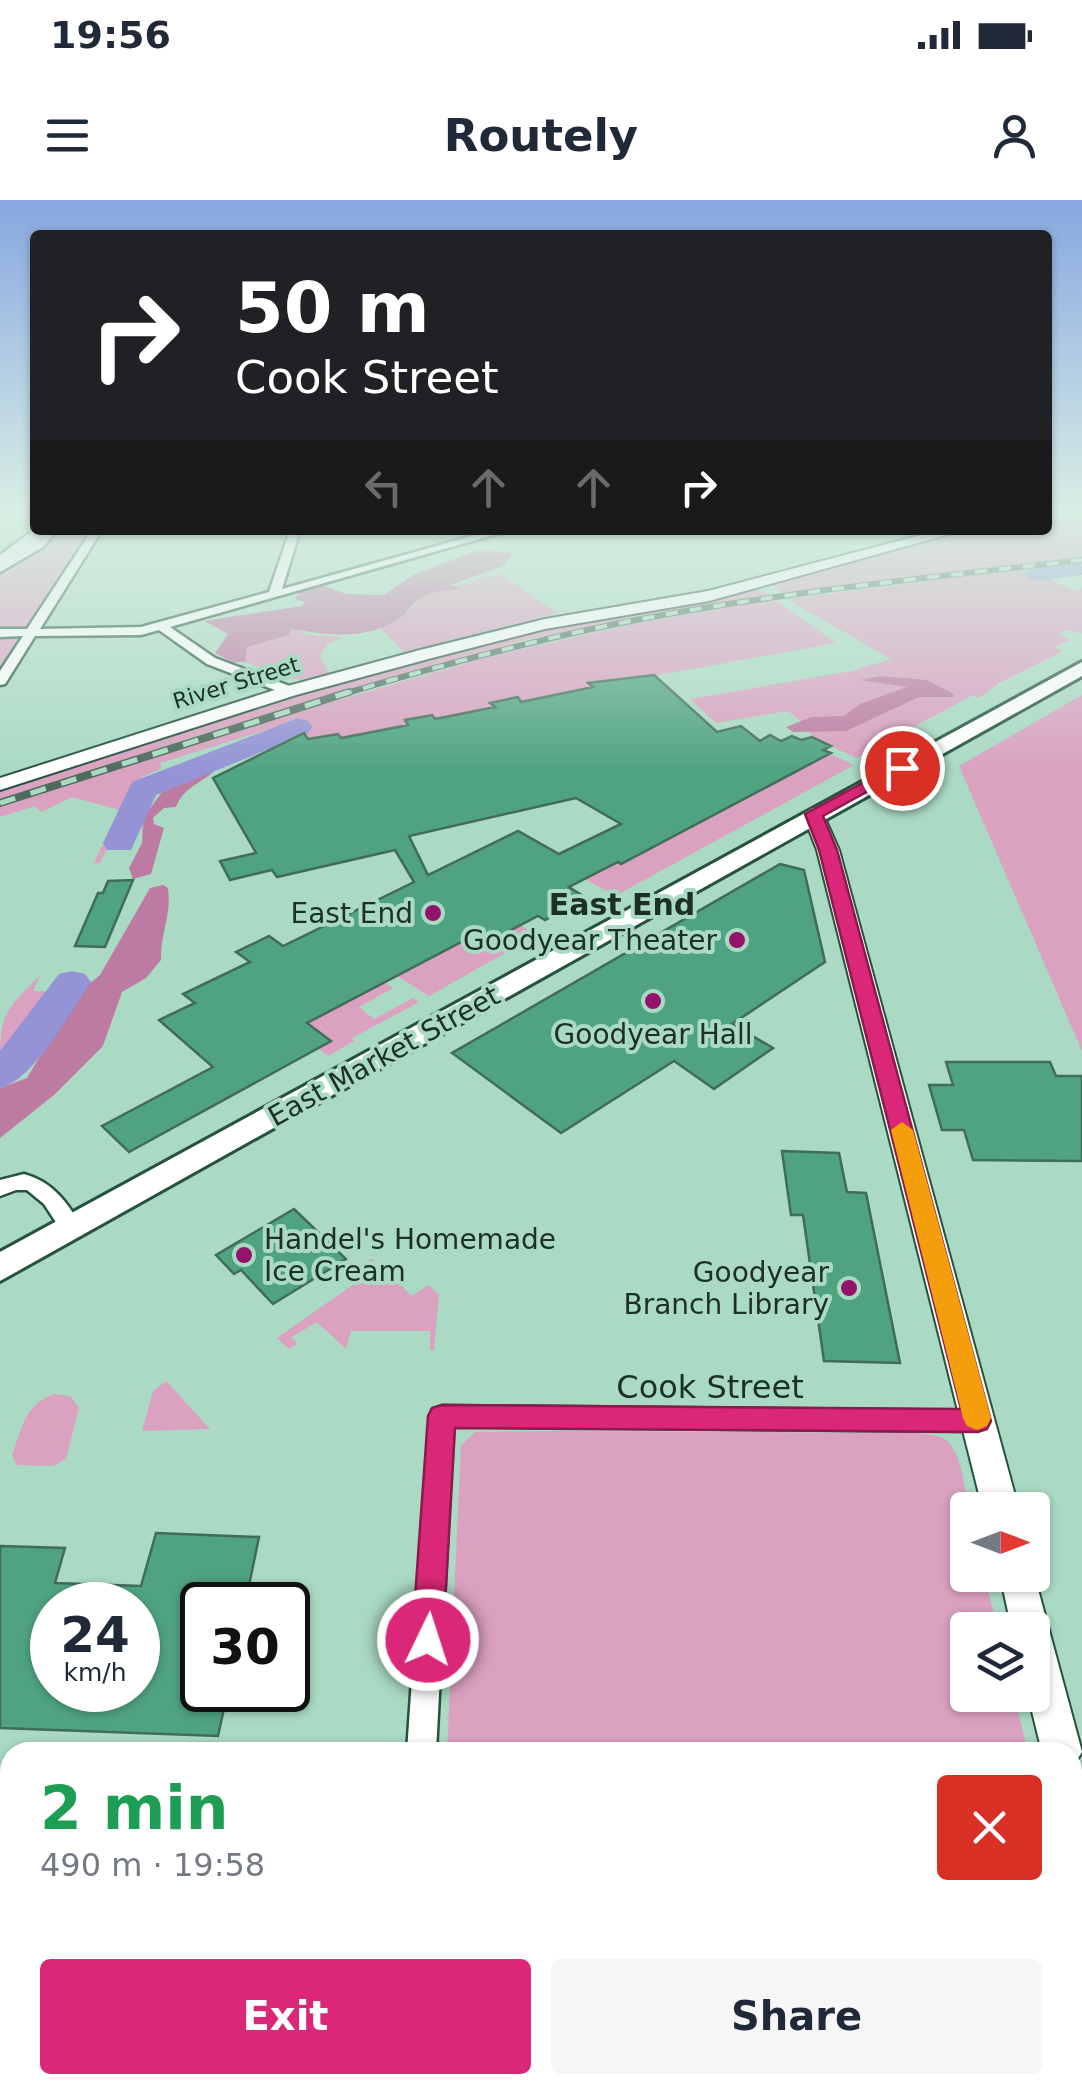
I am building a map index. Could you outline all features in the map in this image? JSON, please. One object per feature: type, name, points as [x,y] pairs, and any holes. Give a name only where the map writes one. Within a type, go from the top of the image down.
[{"type":"main road","name":"East Market Street","points":[[0,1268],[1082,668]]},
{"type":"street","points":[[0,681],[53,597]]},
{"type":"street","points":[[0,633],[128,632],[262,597]]},
{"type":"street","name":"River Street","points":[[0,784],[290,691],[545,624],[702,597]]},
{"type":"street","points":[[161,626],[211,661],[290,691]]},
{"type":"street","points":[[814,814],[828,850],[997,1492]]},
{"type":"street","points":[[0,1188],[22,1178],[30,1180],[74,1230]]},
{"type":"street","name":"Cook Street","points":[[421,1742],[442,1416],[978,1421]]},
{"type":"street","points":[[1050,1704],[1060,1742]]},
{"type":"shaded area","points":[[0,597],[45,597],[0,668]]},
{"type":"shaded area","points":[[422,597],[535,597],[558,613],[404,652],[380,628],[401,619]]},
{"type":"shaded area","points":[[422,597],[399,619],[373,631],[332,634],[291,629],[289,635],[247,647],[245,662],[232,662],[215,653],[228,634],[204,621],[302,606],[305,602],[295,599]]},
{"type":"shaded area","points":[[713,597],[761,597],[532,638],[205,733],[0,801],[0,790],[270,701],[492,641]]},
{"type":"shaded area","points":[[1082,597],[1082,633],[1068,630],[1058,634],[1070,640],[1054,647],[1063,651],[999,683],[979,698],[973,695],[856,758],[812,737],[806,725],[788,711],[716,723],[690,699],[852,671],[891,659],[787,599]]},
{"type":"shaded area","points":[[774,599],[836,643],[619,682],[615,678],[590,683],[593,687],[521,702],[517,697],[491,703],[495,707],[435,719],[432,715],[406,720],[408,725],[341,738],[338,734],[308,739],[295,721],[160,763],[162,768],[142,777],[100,863],[94,863],[119,810],[72,797],[41,812],[35,806],[0,817],[0,805],[262,722],[491,656],[628,625]]},
{"type":"shaded area","points":[[291,629],[342,637],[327,645],[320,655],[328,673],[299,680],[244,662],[247,647]]},
{"type":"shaded area","points":[[881,676],[927,680],[954,694],[919,697],[846,731],[793,732],[786,727],[811,717],[844,716],[860,704],[907,687],[860,680]]},
{"type":"shaded area","points":[[1082,695],[1082,1051],[959,766]]},
{"type":"shaded area","points":[[830,754],[854,765],[615,896],[585,879],[594,875],[602,853],[622,864]]},
{"type":"shaded area","points":[[221,764],[185,793],[176,807],[164,808],[153,818],[154,824],[164,828],[151,874],[133,879],[129,868],[142,843],[143,818],[162,792],[199,768]]},
{"type":"shaded area","points":[[150,888],[168,888],[169,898],[161,960],[146,978],[122,992],[103,1046],[54,1095],[0,1138],[0,1088],[27,1078],[77,994],[100,975]]},
{"type":"shaded area","points":[[508,918],[537,935],[429,996],[397,976],[471,937],[483,945],[512,929]]},
{"type":"shaded area","points":[[40,976],[33,991],[48,991],[0,1056],[8,1011]]},
{"type":"shaded area","points":[[384,982],[393,988],[359,1007],[374,1019],[413,998],[419,1002],[352,1038],[354,1041],[328,1056],[318,1048],[330,1041],[307,1023]]},
{"type":"shaded area","points":[[372,1259],[412,1296],[428,1285],[439,1294],[434,1350],[430,1350],[430,1331],[351,1331],[346,1349],[317,1322],[292,1337],[297,1344],[289,1349],[277,1338],[364,1277],[369,1267],[367,1261]]},
{"type":"shaded area","points":[[166,1381],[210,1429],[142,1431],[153,1391]]},
{"type":"shaded area","points":[[54,1394],[70,1396],[79,1407],[66,1459],[53,1466],[17,1465],[12,1455],[26,1418],[44,1398]]},
{"type":"shaded area","points":[[475,1432],[919,1433],[943,1438],[959,1462],[965,1492],[950,1492],[950,1592],[988,1592],[993,1612],[950,1612],[950,1712],[1018,1712],[1026,1742],[447,1742],[461,1445]]},
{"type":"building","name":"East End","points":[[654,675],[717,732],[741,726],[760,741],[770,735],[781,741],[792,736],[801,740],[812,737],[831,746],[823,750],[831,753],[621,864],[618,862],[569,887],[586,898],[545,920],[538,916],[482,945],[471,937],[307,1023],[331,1041],[129,1152],[102,1126],[213,1067],[159,1020],[195,1003],[183,994],[250,962],[236,952],[269,936],[283,946],[414,882],[395,850],[277,877],[272,870],[230,880],[220,861],[256,853],[213,778],[304,733],[308,739],[338,734],[341,738],[408,725],[405,720],[432,715],[435,719],[495,707],[490,703],[518,697],[521,702],[593,687],[588,683]],"holes":[[[576,798],[621,824],[559,854],[518,831],[428,875],[409,836]]]},
{"type":"building","name":"Goodyear Hall","points":[[780,864],[804,870],[825,962],[732,1024],[773,1048],[714,1089],[674,1061],[561,1133],[452,1053]]},
{"type":"building","points":[[133,880],[105,947],[75,946],[98,893],[103,893],[108,881]]},
{"type":"building","points":[[946,1062],[1050,1062],[1056,1076],[1082,1076],[1082,1161],[973,1160],[964,1130],[942,1130],[929,1085],[953,1085]]},
{"type":"building","name":"Goodyear Branch Library","points":[[782,1151],[839,1153],[847,1192],[866,1193],[900,1363],[824,1361],[803,1215],[791,1215]]},
{"type":"building","points":[[294,1209],[346,1259],[273,1304],[241,1270],[234,1274],[216,1255]]},
{"type":"building","points":[[156,1533],[259,1537],[250,1582],[180,1582],[180,1712],[223,1712],[218,1736],[0,1728],[0,1546],[65,1548],[55,1582],[30,1582],[30,1712],[160,1712],[160,1582],[142,1582]]},
{"type":"waterway","points":[[119,843],[143,789],[298,727]]},
{"type":"waterway","points":[[0,1075],[26,1047],[72,982]]},
{"type":"railway","points":[[340,695],[561,636],[773,597]]},
{"type":"railway","points":[[0,803],[349,692]]},
{"type":"slow traffic","points":[[902,1130],[977,1418]]},
{"type":"place","name":"East End","points":[[433,913]]},
{"type":"place","name":"Goodyear Theater","points":[[737,940]]},
{"type":"place","name":"Goodyear Hall","points":[[653,1001]]},
{"type":"place","name":"Handel's Homemade Ice Cream","points":[[244,1255]]},
{"type":"place","name":"Goodyear Branch Library","points":[[849,1288]]},
{"type":"district","name":"East End","points":[[622,904]]},
{"type":"route","points":[[428,1640],[442,1416],[978,1421],[828,850],[814,814],[902,768]]}]
